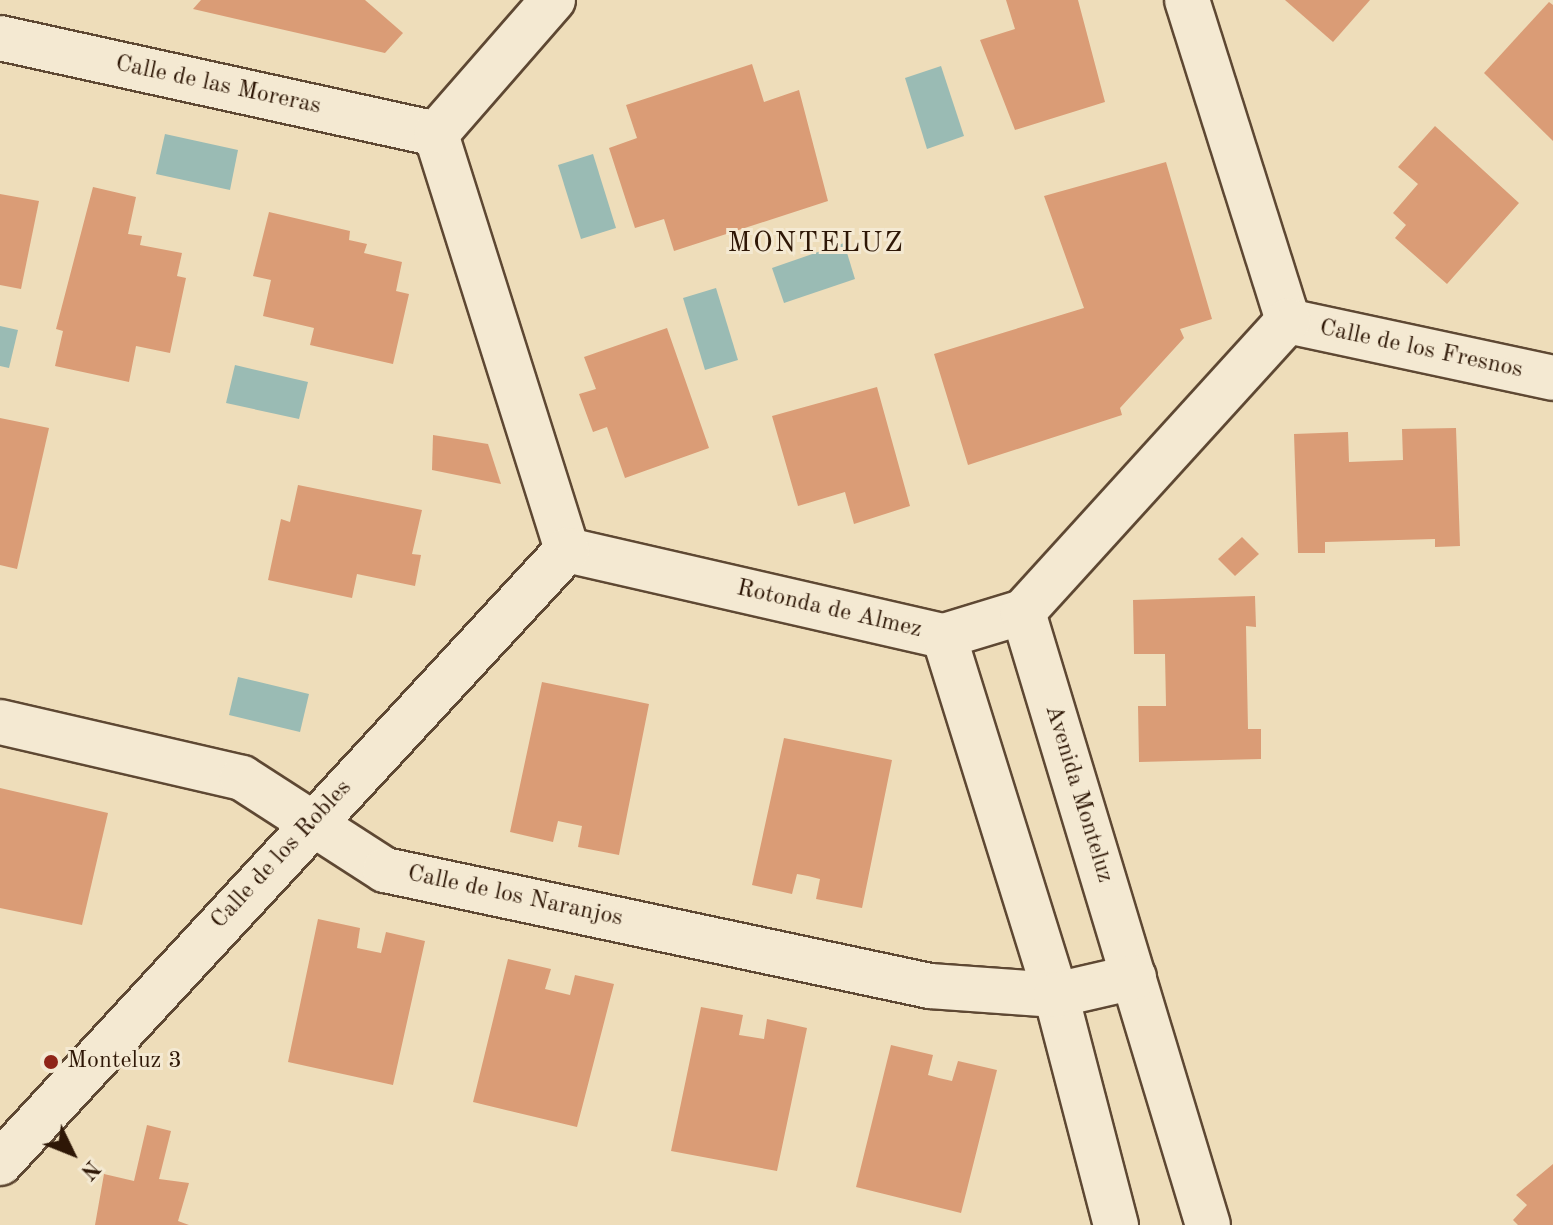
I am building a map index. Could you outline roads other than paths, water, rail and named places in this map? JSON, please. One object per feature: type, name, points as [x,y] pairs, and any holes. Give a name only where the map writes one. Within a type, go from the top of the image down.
[{"type":"street","points":[[553,0],[436,134],[567,550]]},
{"type":"street","points":[[1023,612],[1288,321],[1187,0]]},
{"type":"street","name":"Calle de las Moreras","points":[[0,38],[436,134]]},
{"type":"street","name":"Calle de los Fresnos","points":[[1288,321],[1553,378]]},
{"type":"street","name":"Rotonda de Almez","points":[[567,550],[944,636],[1023,612]]},
{"type":"street","name":"Calle de los Robles","points":[[0,1163],[313,821],[567,550]]},
{"type":"street","name":"Avenida Monteluz","points":[[1023,612],[1208,1225]]},
{"type":"street","points":[[944,636],[1056,995],[1116,1225]]},
{"type":"street","name":"Calle de los Naranjos","points":[[0,722],[242,778],[385,870],[930,986],[1056,995]]},
{"type":"street","points":[[1056,995],[1134,977]]},
{"type":"water","points":[[941,66],[964,136],[927,149],[905,78]]},
{"type":"water","points":[[165,134],[238,150],[230,190],[156,174]]},
{"type":"water","points":[[593,154],[616,228],[581,239],[558,165]]},
{"type":"water","points":[[844,243],[855,279],[784,303],[772,268]]},
{"type":"water","points":[[716,288],[738,360],[705,370],[683,298]]},
{"type":"water","points":[[0,326],[18,330],[9,368],[0,366]]},
{"type":"water","points":[[235,365],[308,382],[299,419],[226,403]]},
{"type":"water","points":[[238,677],[309,694],[300,732],[229,715]]},
{"type":"place","name":"Monteluz 3","points":[[51,1062]]},
{"type":"district","name":"MONTELUZ","points":[[816,244]]}]
